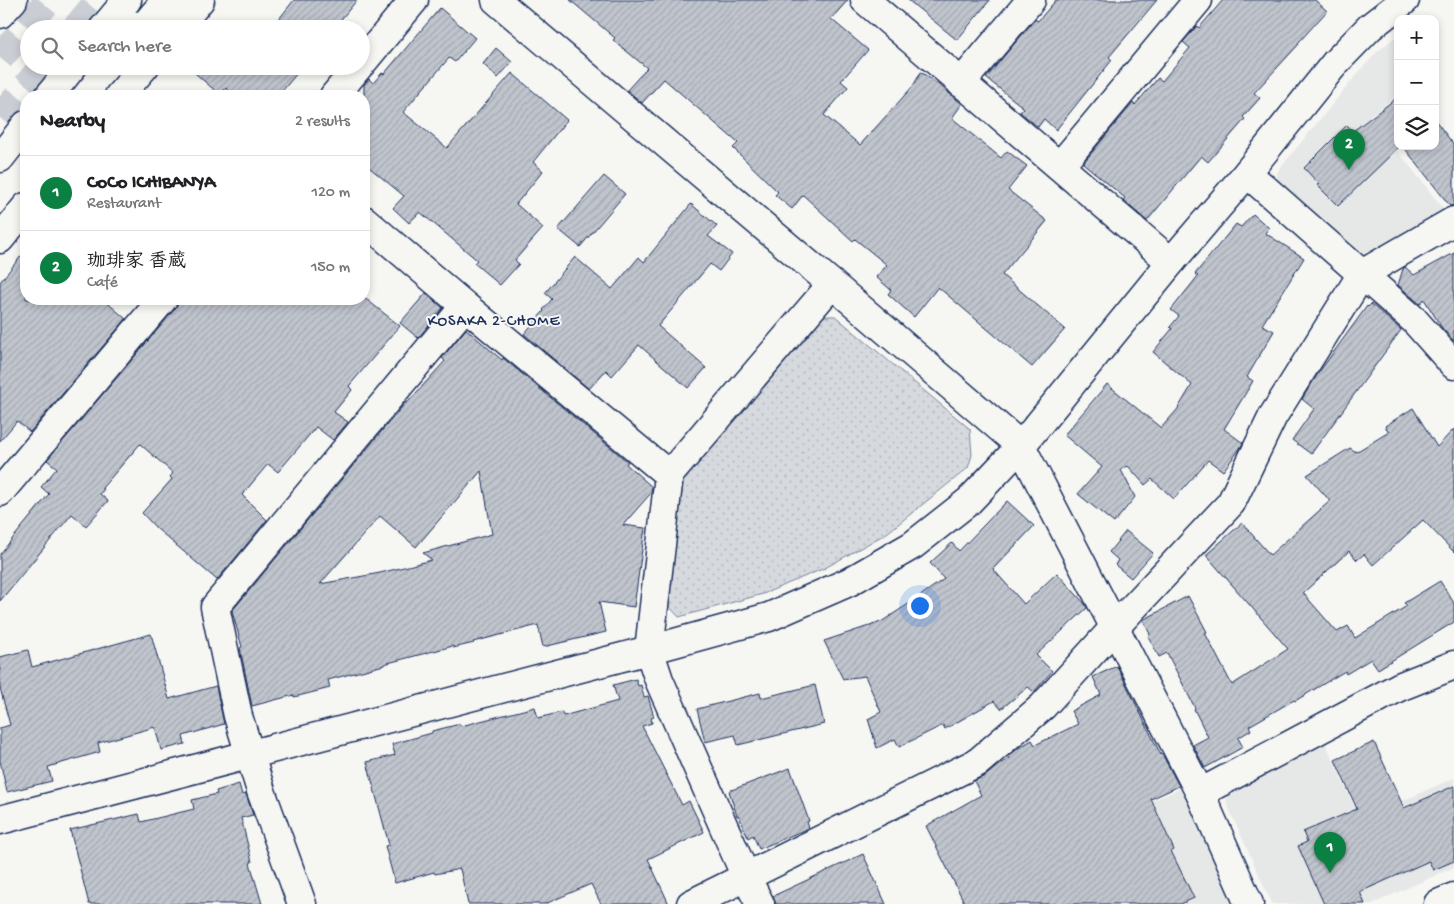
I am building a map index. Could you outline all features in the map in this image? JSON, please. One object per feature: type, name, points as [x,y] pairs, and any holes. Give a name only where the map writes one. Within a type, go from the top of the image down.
[{"type":"main road","points":[[0,14],[13,0]]},
{"type":"main road","points":[[110,20],[127,0]]},
{"type":"main road","points":[[149,20],[166,0]]},
{"type":"main road","points":[[183,20],[200,0]]},
{"type":"main road","points":[[370,53],[414,0]]},
{"type":"main road","points":[[496,0],[1021,446],[1200,793],[1249,904]]},
{"type":"main road","points":[[865,0],[1171,262]]},
{"type":"main road","points":[[962,83],[1031,0]]},
{"type":"main road","points":[[1060,166],[1198,0]]},
{"type":"main road","points":[[0,820],[769,617],[849,582],[913,545],[969,500],[1021,446],[1336,62],[1370,27],[1405,0]]},
{"type":"main road","points":[[54,90],[66,75]]},
{"type":"main road","points":[[124,90],[136,75]]},
{"type":"main road","points":[[339,90],[352,75]]},
{"type":"main road","points":[[0,158],[20,133]]},
{"type":"main road","points":[[1246,173],[1414,320],[1454,364]]},
{"type":"main road","points":[[0,239],[20,214]]},
{"type":"main road","points":[[692,904],[978,762],[1043,706],[1231,503],[1273,416],[1362,274],[1454,222]]},
{"type":"main road","points":[[370,225],[668,475]]},
{"type":"main road","points":[[760,904],[746,877],[659,680],[649,650],[668,475],[832,284]]},
{"type":"main road","points":[[0,492],[159,305]]},
{"type":"main road","points":[[302,904],[261,791],[238,716],[215,607],[465,306]]},
{"type":"main road","points":[[1200,793],[1399,687],[1454,665]]},
{"type":"main road","points":[[1438,904],[1454,897]]},
{"type":"shaded area","points":[[1394,38],[1394,98],[1370,116],[1394,146],[1394,150],[1397,150],[1446,212],[1368,259],[1357,258],[1277,189],[1277,172],[1378,51]]},
{"type":"shaded area","points":[[820,316],[835,316],[970,429],[972,455],[968,468],[887,533],[825,568],[763,594],[679,617],[666,603],[679,478]]},
{"type":"shaded area","points":[[1324,740],[1357,813],[1399,796],[1402,801],[1454,778],[1454,867],[1372,904],[1272,904],[1226,802],[1230,789]]},
{"type":"shaded area","points":[[1184,787],[1238,904],[1055,904],[1032,853]]},
{"type":"building","points":[[294,0],[357,0],[340,20],[278,20]]},
{"type":"building","points":[[570,0],[848,0],[831,19],[868,50],[841,81],[848,87],[824,115],[860,145],[913,86],[921,72],[962,104],[952,118],[1001,158],[1007,151],[1027,166],[1008,190],[1047,221],[1002,275],[1065,329],[1032,367],[938,287],[914,317],[888,294],[891,290],[876,277],[887,265],[855,239],[853,241],[803,195],[792,209],[775,195],[778,192],[733,148],[738,143],[664,79],[642,103],[627,90],[647,68],[613,40],[615,38]]},
{"type":"building","points":[[908,0],[990,0],[957,40]]},
{"type":"building","points":[[1056,0],[1157,0],[1109,57],[1112,60],[1056,130],[1044,119],[1038,127],[1020,112],[1024,108],[986,78],[1035,19],[1038,21]]},
{"type":"building","points":[[1223,0],[1315,0],[1327,11],[1254,93],[1260,98],[1243,117],[1245,119],[1208,162],[1201,156],[1147,221],[1123,200],[1125,198],[1083,163],[1133,103],[1135,105],[1158,78],[1162,81],[1190,48],[1183,42],[1197,26],[1199,28]]},
{"type":"building","points":[[440,8],[475,38],[455,62],[449,58],[403,112],[447,148],[512,73],[567,120],[533,162],[543,171],[516,204],[543,228],[515,260],[519,264],[500,285],[474,263],[477,260],[420,212],[409,223],[393,208],[404,196],[370,168],[370,90],[364,90],[364,85],[369,79],[373,83],[382,73],[384,74]]},
{"type":"building","points":[[496,48],[512,62],[498,78],[483,64]]},
{"type":"building","points":[[197,75],[296,75],[283,90],[228,90],[226,88],[224,90],[214,90]]},
{"type":"building","points":[[1394,100],[1394,150],[1396,150],[1338,206],[1317,185],[1319,184],[1304,168],[1347,125],[1353,131]]},
{"type":"building","points":[[1439,125],[1454,145],[1454,205],[1450,206],[1406,150],[1439,150]]},
{"type":"building","points":[[604,176],[625,194],[580,247],[558,229]]},
{"type":"building","points":[[691,204],[717,226],[708,236],[732,254],[719,271],[710,264],[658,326],[706,368],[688,388],[639,345],[612,376],[606,370],[589,389],[524,334],[552,299],[545,293],[575,257],[612,289],[639,257],[644,262]]},
{"type":"building","points":[[1253,214],[1269,228],[1265,233],[1304,258],[1262,325],[1274,331],[1247,377],[1253,381],[1224,429],[1243,443],[1223,471],[1208,460],[1174,499],[1152,479],[1145,485],[1128,466],[1121,470],[1135,497],[1114,523],[1078,494],[1102,467],[1064,435],[1107,384],[1161,428],[1177,410],[1192,385],[1153,352],[1172,329],[1170,327],[1179,316],[1171,310],[1198,276],[1195,274],[1236,224],[1241,227]]},
{"type":"building","points":[[1454,253],[1454,341],[1442,328],[1424,299],[1420,304],[1398,285],[1405,267],[1414,275]]},
{"type":"building","points":[[20,257],[20,305],[110,305],[126,319],[30,432],[17,421],[0,441],[0,282]]},
{"type":"building","points":[[426,293],[443,308],[418,338],[400,323]]},
{"type":"building","points":[[370,302],[400,326],[349,386],[352,390],[334,412],[348,422],[333,440],[316,427],[278,472],[268,464],[242,495],[267,520],[217,580],[156,528],[142,513],[172,479],[170,477],[173,473],[140,444],[102,488],[104,489],[100,494],[108,501],[86,526],[72,514],[0,601],[0,554],[49,494],[41,487],[57,468],[47,460],[177,305],[370,305]]},
{"type":"building","points":[[1371,304],[1401,330],[1311,454],[1292,440],[1314,409],[1302,399],[1367,306]]},
{"type":"building","points":[[466,329],[628,462],[626,464],[652,487],[651,493],[623,525],[645,528],[634,607],[599,602],[606,632],[543,647],[538,625],[474,643],[453,648],[453,646],[384,664],[328,680],[330,688],[252,706],[240,648],[242,647],[232,611],[406,402],[445,361],[442,358]],"holes":[[[481,471],[492,534],[423,553],[432,560],[380,573],[320,584],[380,516],[416,547]]]},
{"type":"building","points":[[1413,408],[1437,447],[1454,429],[1454,552],[1423,520],[1373,565],[1364,554],[1357,560],[1349,551],[1303,593],[1337,632],[1348,626],[1355,638],[1407,606],[1404,603],[1440,581],[1454,603],[1454,622],[1378,669],[1371,659],[1346,674],[1345,671],[1249,726],[1251,730],[1238,738],[1243,747],[1205,768],[1193,745],[1208,737],[1167,653],[1159,657],[1148,636],[1150,634],[1143,620],[1188,596],[1232,685],[1288,649],[1206,555],[1242,523],[1270,555],[1330,501],[1307,475],[1350,448],[1356,452],[1389,432],[1385,426]]},
{"type":"building","points":[[1007,501],[1034,526],[993,569],[1024,604],[1057,573],[1087,608],[1036,655],[1052,671],[1034,692],[1028,687],[1001,709],[994,701],[945,729],[943,725],[899,747],[895,739],[877,748],[868,719],[881,712],[865,676],[843,679],[824,641],[881,622],[944,579],[930,563],[952,543],[959,551]]},
{"type":"building","points":[[1126,531],[1153,553],[1131,578],[1115,565],[1118,560],[1109,552]]},
{"type":"building","points":[[151,634],[169,699],[216,686],[224,724],[183,736],[185,744],[161,750],[155,727],[98,743],[100,752],[48,767],[52,781],[7,792],[0,761],[0,728],[10,725],[0,688],[0,657],[28,650],[32,667]]},
{"type":"building","points":[[1117,666],[1161,755],[1179,786],[1151,799],[1174,850],[1171,851],[1194,898],[1181,904],[965,904],[926,826],[981,795],[974,781],[985,776],[1010,758],[1009,756],[1020,747],[1032,740],[1035,745],[1078,724],[1071,711],[1101,695],[1093,677]]},
{"type":"building","points":[[636,679],[638,686],[641,685],[644,697],[648,696],[654,717],[651,718],[652,723],[642,726],[682,805],[689,801],[704,832],[648,859],[669,904],[601,904],[591,884],[545,904],[468,904],[460,869],[435,874],[434,872],[395,883],[385,846],[389,845],[367,762],[395,755],[392,744],[460,724],[461,726],[535,707],[538,718],[562,712],[563,716],[618,701],[613,685]]},
{"type":"building","points":[[815,685],[824,724],[738,745],[735,735],[705,742],[697,709],[760,693],[761,698]]},
{"type":"building","points":[[1374,742],[1404,808],[1454,786],[1454,861],[1433,870],[1429,861],[1360,892],[1365,904],[1324,904],[1298,846],[1307,842],[1303,832],[1357,809],[1335,760]]},
{"type":"building","points":[[790,768],[809,821],[807,822],[809,828],[759,849],[753,835],[748,838],[739,816],[737,816],[729,791]]},
{"type":"building","points":[[239,784],[242,795],[246,794],[253,815],[241,818],[252,862],[250,863],[262,904],[89,904],[70,830],[139,814],[141,822],[194,809],[192,800],[217,794],[216,791]]},
{"type":"building","points":[[863,854],[886,904],[776,904],[773,896]]},
{"type":"tunnel","points":[[32,20],[49,0]]},
{"type":"tunnel","points":[[82,20],[99,0]]},
{"type":"tunnel","points":[[0,58],[20,34]]},
{"type":"tunnel","points":[[23,90],[36,75]]},
{"type":"tunnel","points":[[0,118],[20,94]]},
{"type":"place","name":"珈琲家 香蔵","points":[[1349,170]]},
{"type":"place","name":"CoCo ICHIBANYA","points":[[1330,873]]},
{"type":"district","name":"KOSAKA 2-CHOME","points":[[494,319]]}]
